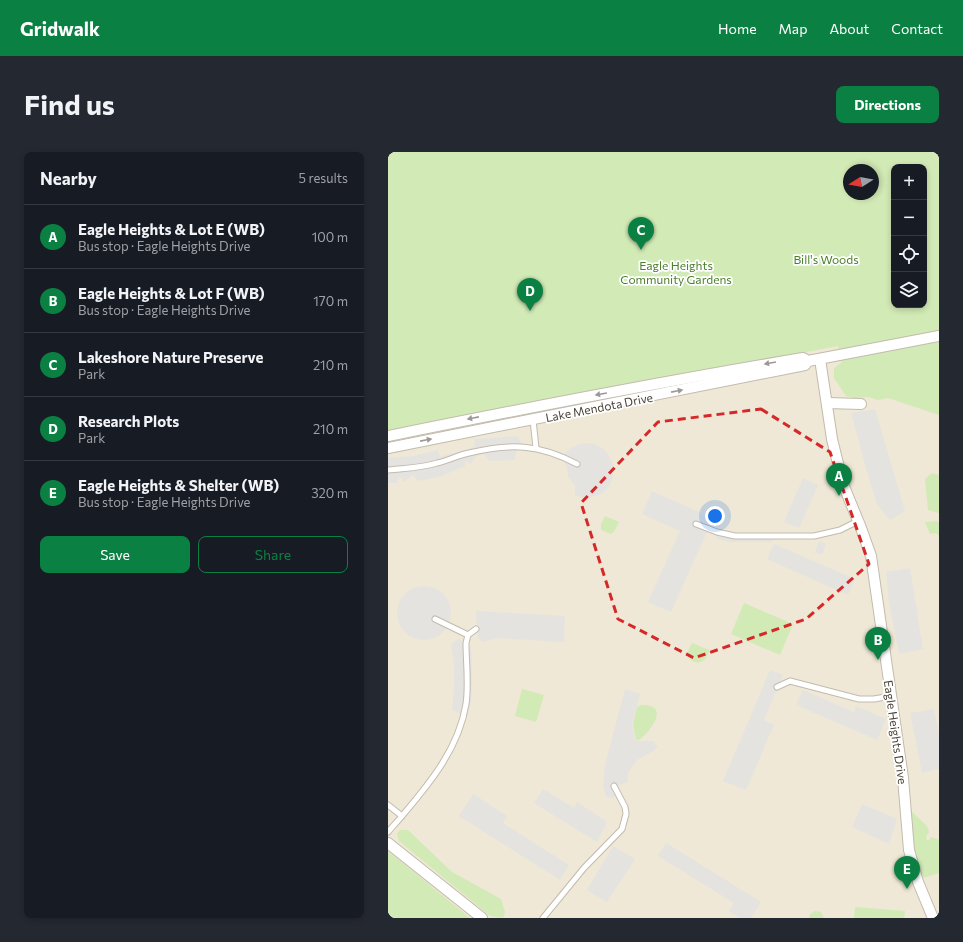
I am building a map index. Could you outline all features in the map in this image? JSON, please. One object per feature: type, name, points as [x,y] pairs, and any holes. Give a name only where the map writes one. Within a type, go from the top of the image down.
[{"type":"street","name":"Lake Mendota Drive","points":[[388,448],[805,365],[808,361],[939,336]]},
{"type":"street","name":"Lake Mendota Drive","points":[[388,436],[474,418],[732,370],[804,358],[808,361]]},
{"type":"street","name":"Eagle Heights Drive","points":[[820,359],[832,439],[843,484],[871,556],[903,778],[909,850],[921,889],[933,918]]},
{"type":"street","points":[[827,403],[861,404]]},
{"type":"street","points":[[388,843],[482,918]]},
{"type":"lane","points":[[533,420],[536,448]]},
{"type":"lane","points":[[388,470],[426,466],[468,453],[488,449],[514,447],[536,448],[563,457],[577,464]]},
{"type":"lane","points":[[696,524],[716,532],[735,536],[814,536],[840,530],[858,521]]},
{"type":"lane","points":[[435,619],[468,635]]},
{"type":"lane","points":[[388,832],[441,766],[456,739],[466,703],[466,643],[468,635],[476,629]]},
{"type":"lane","points":[[777,687],[790,680],[859,699],[874,699],[891,696]]},
{"type":"lane","points":[[543,918],[584,868],[622,829],[626,814],[625,807],[614,786]]},
{"type":"lane","points":[[388,805],[402,816]]},
{"type":"highlighted area","points":[[761,409],[830,452],[869,564],[806,619],[694,658],[618,619],[581,503],[658,422]]},
{"type":"shaded area","points":[[388,152],[939,152],[939,918],[388,918]]},
{"type":"shaded area","points":[[875,409],[905,511],[890,520],[877,504],[851,413]]},
{"type":"shaded area","points":[[518,436],[521,442],[516,453],[515,460],[489,461],[484,454],[476,456],[471,464],[465,460],[465,466],[439,477],[418,481],[413,475],[404,482],[399,476],[397,483],[388,483],[388,458],[414,456],[438,450],[440,457],[474,447],[475,439]]},
{"type":"shaded area","points":[[585,443],[594,444],[602,448],[608,454],[614,471],[608,488],[601,494],[583,498],[575,495],[575,486],[568,476],[563,456],[569,449]]},
{"type":"shaded area","points":[[803,478],[818,485],[799,528],[784,522]]},
{"type":"shaded area","points":[[652,491],[717,520],[714,526],[706,534],[671,612],[648,602],[680,531],[642,514]]},
{"type":"shaded area","points":[[717,535],[732,539],[772,539],[772,542],[729,542],[716,538]]},
{"type":"shaded area","points":[[819,541],[826,544],[822,555],[815,552]]},
{"type":"shaded area","points":[[774,544],[855,579],[848,595],[767,559]]},
{"type":"shaded area","points":[[910,568],[923,649],[899,654],[889,603],[886,572]]},
{"type":"shaded area","points":[[419,586],[429,586],[439,590],[447,598],[451,608],[451,618],[447,628],[439,636],[429,640],[419,640],[409,636],[401,628],[397,618],[397,608],[401,598],[409,590]]},
{"type":"shaded area","points":[[476,611],[565,616],[564,642],[496,638],[483,642],[478,638]]},
{"type":"shaded area","points":[[459,639],[471,646],[471,701],[468,716],[452,710],[454,666],[451,644]]},
{"type":"shaded area","points":[[770,670],[783,675],[764,720],[774,725],[746,790],[723,781]]},
{"type":"shaded area","points":[[625,689],[640,694],[632,725],[635,739],[638,741],[653,741],[658,747],[637,760],[629,771],[627,777],[628,782],[619,785],[614,798],[606,797],[603,786],[605,765]]},
{"type":"shaded area","points":[[803,690],[854,712],[856,706],[886,719],[877,740],[796,705]]},
{"type":"shaded area","points":[[934,709],[939,735],[939,769],[922,773],[910,713]]},
{"type":"shaded area","points":[[543,789],[574,808],[577,802],[607,822],[597,842],[534,803]]},
{"type":"shaded area","points":[[473,794],[507,816],[503,823],[569,865],[560,880],[459,816]]},
{"type":"shaded area","points":[[862,804],[897,819],[889,844],[852,827]]},
{"type":"shaded area","points":[[666,843],[761,902],[751,918],[740,918],[729,911],[734,903],[658,856]]},
{"type":"shaded area","points":[[613,846],[635,859],[607,902],[587,890]]},
{"type":"green space","points":[[388,152],[939,152],[939,415],[888,398],[878,400],[869,397],[855,398],[846,396],[834,378],[834,368],[842,362],[838,346],[388,431]]},
{"type":"green space","points":[[932,473],[939,475],[939,513],[928,510],[925,479]]},
{"type":"green space","points":[[605,516],[619,522],[611,534],[601,530],[601,524]]},
{"type":"green space","points":[[937,521],[939,523],[939,536],[936,533],[930,534],[925,522]]},
{"type":"green space","points":[[744,603],[793,624],[780,655],[731,634]]},
{"type":"green space","points":[[692,643],[709,650],[705,659],[695,662],[689,658],[687,653]]},
{"type":"green space","points":[[522,689],[544,695],[536,722],[515,716]]},
{"type":"green space","points":[[641,705],[650,706],[655,709],[657,713],[656,719],[649,731],[639,740],[636,739],[633,725],[637,707]]},
{"type":"green space","points":[[911,811],[927,826],[929,832],[926,837],[927,840],[931,837],[939,840],[939,873],[923,878],[916,862],[912,846],[908,812]]},
{"type":"green space","points":[[400,830],[408,830],[452,872],[501,899],[505,912],[503,918],[490,916],[399,841],[397,834]]},
{"type":"green space","points":[[388,851],[470,918],[388,918]]},
{"type":"green space","points":[[855,907],[905,911],[904,918],[854,918]]},
{"type":"green space","points":[[815,911],[821,912],[824,918],[809,918],[810,914]]},
{"type":"place","name":"Lakeshore Nature Preserve","points":[[641,250]]},
{"type":"place","name":"Research Plots","points":[[530,311]]},
{"type":"place","name":"Eagle Heights & Lot E (WB)","points":[[839,496]]},
{"type":"place","name":"Eagle Heights & Lot F (WB)","points":[[878,660]]},
{"type":"place","name":"Eagle Heights & Shelter (WB)","points":[[907,889]]},
{"type":"park label","name":"Bill's Woods","points":[[826,259]]},
{"type":"park label","name":"Eagle Heights Community Gardens","points":[[676,272]]}]
